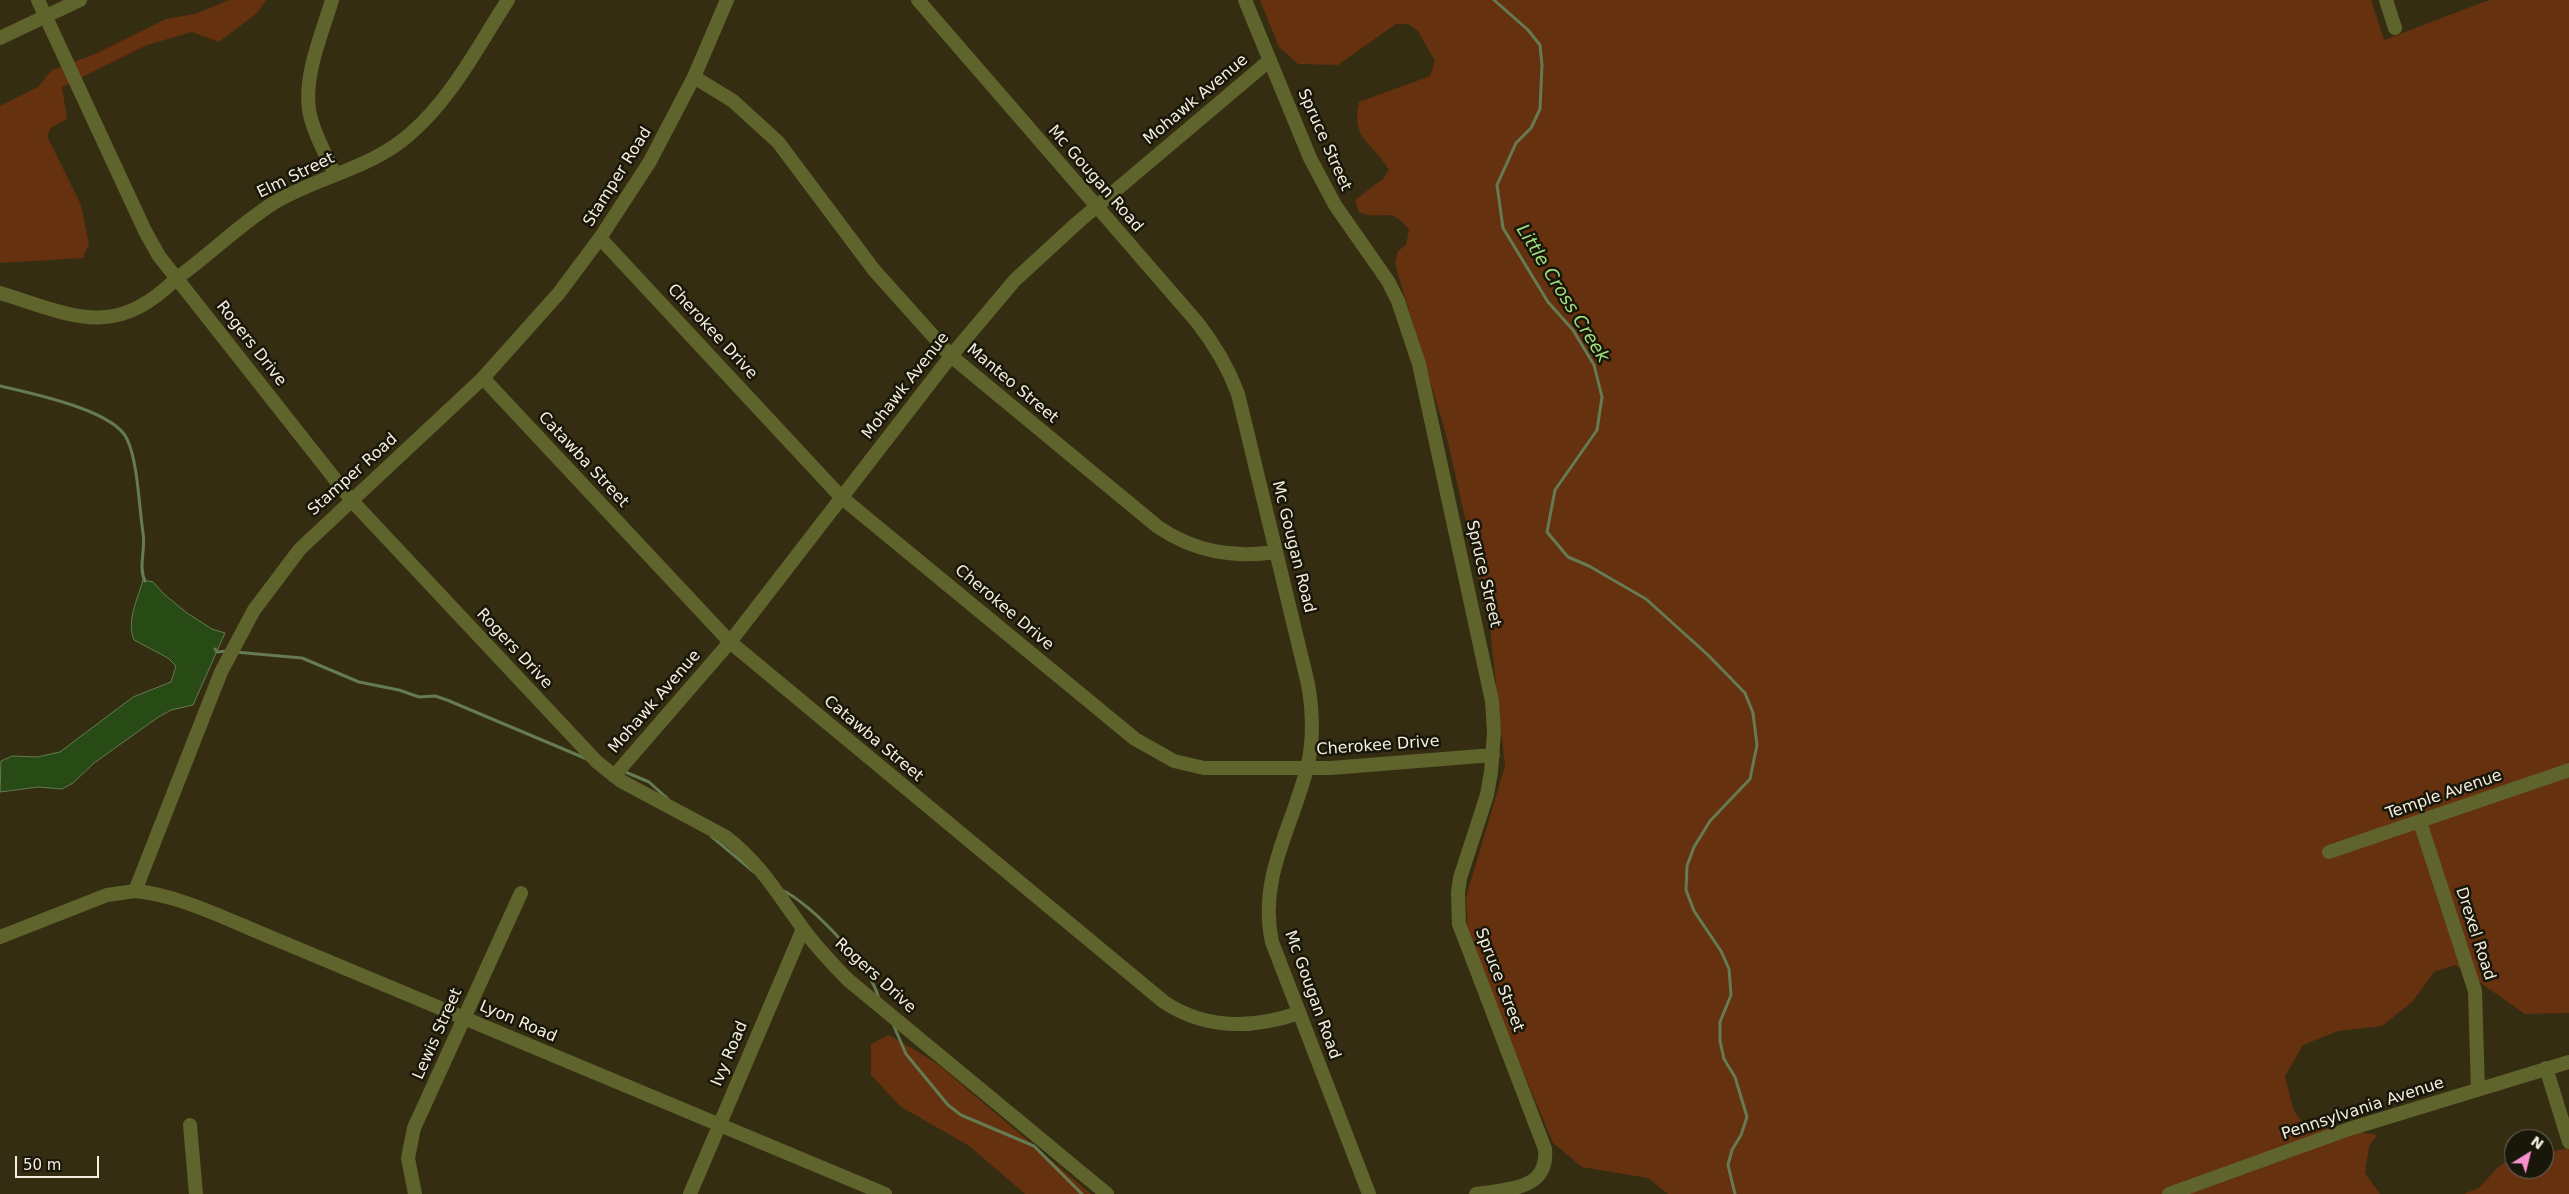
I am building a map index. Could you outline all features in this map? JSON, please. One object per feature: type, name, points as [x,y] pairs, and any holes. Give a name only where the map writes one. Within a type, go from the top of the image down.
[{"type":"street","name":"Rogers Drive","points":[[38,0],[145,231],[159,256],[353,502],[586,751],[614,776],[726,837],[738,846],[774,885],[803,929],[825,957],[847,979],[1107,1194]]},
{"type":"street","points":[[0,38],[80,0]]},
{"type":"street","points":[[332,0],[314,58],[309,85],[309,110],[316,133],[335,175]]},
{"type":"street","name":"Elm Street","points":[[0,293],[70,315],[100,319],[115,317],[137,310],[150,302],[176,278],[273,204],[364,163],[410,135],[443,99],[508,0]]},
{"type":"street","name":"Stamper Road","points":[[135,891],[222,669],[238,636],[276,578],[300,549],[353,502],[483,378],[559,293],[600,238],[649,163],[694,76],[727,0]]},
{"type":"street","name":"Mc Gougan Road","points":[[918,0],[1206,334],[1226,366],[1238,394],[1311,699],[1313,722],[1307,768],[1270,881],[1267,912],[1272,942],[1369,1194]]},
{"type":"street","name":"Spruce Street","points":[[1245,0],[1324,186],[1348,225],[1376,262],[1395,295],[1419,364],[1487,671],[1492,701],[1493,754],[1487,795],[1460,878],[1457,909],[1463,938],[1545,1149],[1545,1164],[1538,1177],[1532,1182],[1518,1187],[1476,1194]]},
{"type":"street","points":[[2386,0],[2395,28]]},
{"type":"street","name":"Mohawk Avenue","points":[[614,776],[730,642],[951,356],[1022,274],[1042,253],[1270,60]]},
{"type":"street","name":"Manteo Street","points":[[694,76],[733,101],[778,142],[880,277],[951,356],[1171,536],[1214,552],[1236,555],[1276,552]]},
{"type":"street","name":"Cherokee Drive","points":[[600,238],[841,496],[1134,739],[1154,751],[1174,761],[1204,768],[1307,768],[1493,754]]},
{"type":"street","name":"Catawba Street","points":[[483,378],[730,642],[1176,1011],[1205,1022],[1235,1025],[1258,1024],[1299,1013]]},
{"type":"street","name":"Temple Avenue","points":[[2329,852],[2569,770]]},
{"type":"street","name":"Drexel Road","points":[[2420,822],[2475,991],[2478,1090]]},
{"type":"street","points":[[0,937],[108,895],[135,891]]},
{"type":"street","name":"Lyon Road","points":[[135,891],[158,894],[180,902],[464,1018],[885,1194]]},
{"type":"street","name":"Lewis Street","points":[[415,1194],[409,1173],[410,1142],[521,893]]},
{"type":"street","name":"Ivy Road","points":[[690,1194],[803,929]]},
{"type":"street","name":"Pennsylvania Avenue","points":[[2169,1194],[2349,1129],[2569,1062]]},
{"type":"street","points":[[2546,1068],[2569,1142]]},
{"type":"street","points":[[190,1126],[196,1194]]},
{"type":"shaded area","points":[[229,0],[266,0],[257,13],[219,42],[192,32],[147,45],[62,87],[67,119],[51,128],[47,136],[81,205],[89,244],[83,258],[0,263],[0,106],[38,87],[52,70],[95,54],[166,19],[195,14]]},
{"type":"shaded area","points":[[1260,0],[2371,0],[2384,40],[2489,0],[2569,0],[2569,1013],[2525,1014],[2455,965],[2434,972],[2412,1002],[2382,1026],[2338,1031],[2303,1045],[2285,1076],[2293,1109],[2302,1122],[2377,1135],[2369,1146],[2365,1173],[2380,1194],[1668,1194],[1648,1178],[1582,1167],[1553,1143],[1468,940],[1466,897],[1505,766],[1490,628],[1447,438],[1395,264],[1398,251],[1406,245],[1409,230],[1397,218],[1385,215],[1367,215],[1359,212],[1355,200],[1384,178],[1389,170],[1361,133],[1357,115],[1359,102],[1430,76],[1435,61],[1418,31],[1408,24],[1396,24],[1338,65],[1298,64],[1279,47]]},
{"type":"shaded area","points":[[143,580],[153,582],[165,595],[187,613],[212,629],[225,633],[193,705],[171,710],[157,718],[94,763],[73,783],[62,789],[38,787],[0,792],[1,761],[12,756],[37,757],[60,752],[133,697],[171,682],[176,666],[168,658],[134,640],[131,625],[132,617]]},
{"type":"shaded area","points":[[889,1035],[935,1062],[1091,1194],[1025,1194],[968,1145],[901,1107],[871,1075],[871,1044]]},
{"type":"shaded area","points":[[2569,1148],[2569,1194],[2463,1194],[2479,1188],[2504,1163],[2504,1179],[2554,1179],[2554,1151]]},
{"type":"waterway","name":"Little Cross Creek","points":[[1494,0],[1528,30],[1540,45],[1542,65],[1540,109],[1531,128],[1516,143],[1497,185],[1503,228],[1548,302],[1573,330],[1594,365],[1602,397],[1597,430],[1555,490],[1547,532],[1568,557],[1589,566],[1646,599],[1708,655],[1745,693],[1753,713],[1757,745],[1750,779],[1710,821],[1694,847],[1687,866],[1686,890],[1694,911],[1721,951],[1729,969],[1731,995],[1720,1022],[1720,1041],[1724,1059],[1735,1077],[1747,1117],[1741,1135],[1732,1150],[1728,1165],[1735,1194]]},
{"type":"waterway","points":[[0,386],[50,398],[89,411],[106,419],[119,429],[127,439],[134,460],[138,485],[144,539],[142,570],[145,581]]},
{"type":"waterway","points":[[215,649],[217,652],[227,651]]},
{"type":"waterway","points":[[235,652],[302,658],[359,682],[399,690],[419,697],[435,696],[587,759]]},
{"type":"waterway","points":[[623,771],[649,782],[668,799]]},
{"type":"waterway","points":[[711,836],[754,872]]},
{"type":"waterway","points":[[782,890],[809,908],[839,938],[865,970],[879,999]]},
{"type":"waterway","points":[[893,1024],[906,1054],[948,1105],[961,1115],[1034,1146],[1082,1194]]}]
